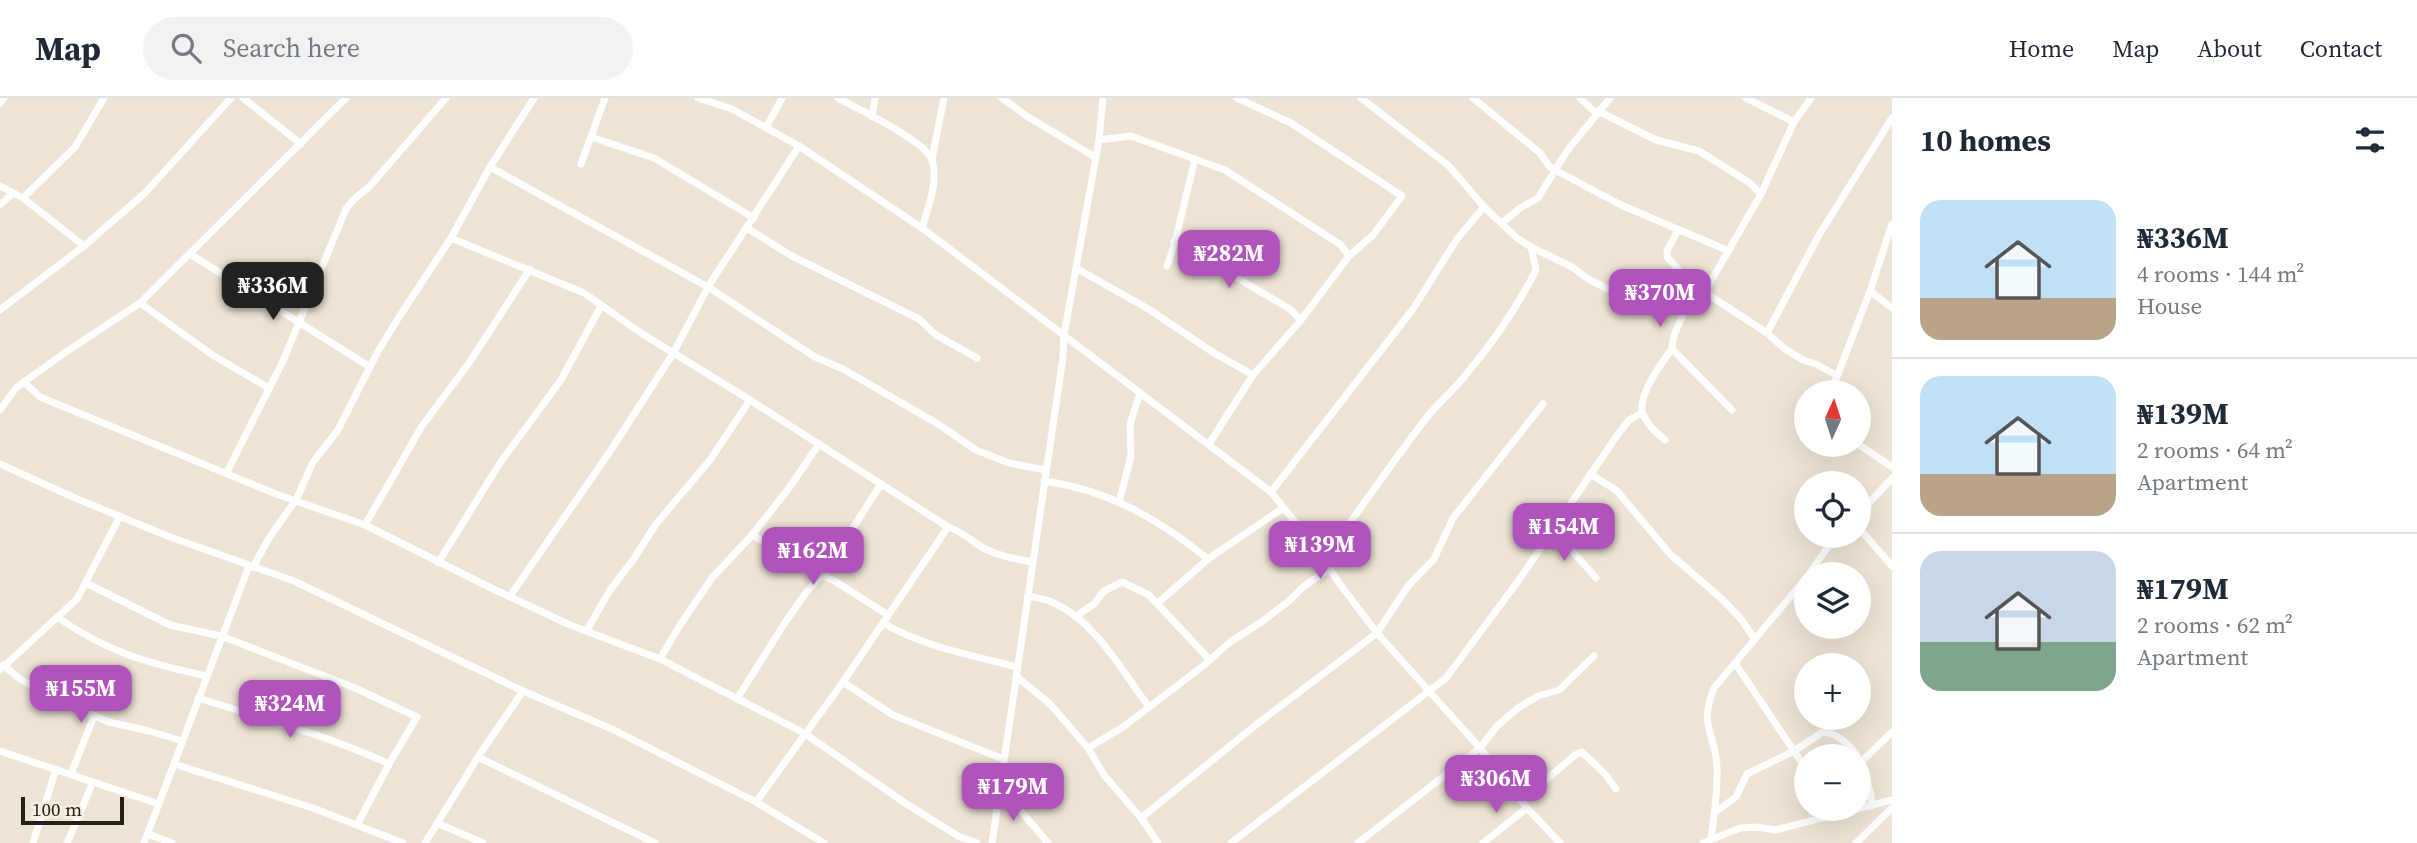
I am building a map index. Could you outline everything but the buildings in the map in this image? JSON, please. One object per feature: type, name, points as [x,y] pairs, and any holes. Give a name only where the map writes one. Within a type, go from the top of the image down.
[{"type":"street","points":[[0,103],[4,98]]},
{"type":"street","points":[[23,198],[75,147],[104,98]]},
{"type":"street","points":[[0,310],[84,246],[145,193],[231,98]]},
{"type":"street","points":[[243,98],[301,144]]},
{"type":"street","points":[[0,410],[16,388],[140,303],[346,98]]},
{"type":"street","points":[[227,472],[283,361],[346,209],[370,186],[446,98]]},
{"type":"street","points":[[145,843],[221,636],[251,567],[296,500],[313,462],[338,430],[399,317],[451,238],[490,167],[534,98]]},
{"type":"street","points":[[581,164],[605,98]]},
{"type":"street","points":[[698,98],[732,109],[799,146],[922,228],[1271,492],[1377,633],[1560,843]]},
{"type":"street","points":[[766,128],[782,98]]},
{"type":"street","points":[[838,98],[906,136],[926,150],[932,159]]},
{"type":"street","points":[[872,117],[875,98]]},
{"type":"street","points":[[922,228],[934,184],[932,159],[944,98]]},
{"type":"street","points":[[1002,98],[1028,117],[1095,157]]},
{"type":"street","points":[[992,843],[1064,335],[1099,140],[1103,98]]},
{"type":"street","points":[[1209,444],[1253,375],[1301,320],[1349,256],[1373,235],[1402,198],[1402,195],[1291,123],[1237,98]]},
{"type":"street","points":[[1361,98],[1448,166],[1484,207],[1531,247],[1608,289],[1684,306]]},
{"type":"street","points":[[1473,98],[1540,153],[1555,170],[1621,205],[1729,250]]},
{"type":"street","points":[[1580,98],[1597,112],[1656,140],[1699,150],[1761,194]]},
{"type":"street","points":[[1502,223],[1538,198],[1555,170],[1610,98]]},
{"type":"street","points":[[1746,98],[1794,122]]},
{"type":"street","points":[[1811,98],[1794,122],[1761,194],[1707,288],[1709,295],[1767,333],[1785,349],[1836,375]]},
{"type":"street","points":[[1767,333],[1819,235],[1892,118]]},
{"type":"street","points":[[1099,140],[1131,135],[1225,170],[1341,245],[1349,256]]},
{"type":"street","points":[[591,136],[654,158],[754,218]]},
{"type":"street","points":[[510,596],[611,450],[674,352],[708,287],[799,146]]},
{"type":"street","points":[[1167,266],[1195,159]]},
{"type":"street","points":[[490,167],[708,287],[803,350],[938,424],[976,450],[1009,463],[1045,470]]},
{"type":"street","points":[[0,186],[23,198],[84,246]]},
{"type":"street","points":[[0,205],[13,193]]},
{"type":"street","points":[[1271,492],[1413,309],[1457,239],[1484,207]]},
{"type":"street","points":[[1835,380],[1870,291],[1892,224]]},
{"type":"street","points":[[747,228],[790,255],[919,318],[936,334],[977,358]]},
{"type":"street","points":[[1665,440],[1653,430],[1642,413],[1642,401],[1658,368],[1672,349],[1672,335],[1684,306],[1687,283],[1681,271],[1667,257],[1667,251],[1678,230]]},
{"type":"street","points":[[451,238],[584,292],[601,306],[948,527],[1000,556],[1032,562]]},
{"type":"street","points":[[1174,241],[1290,309],[1301,320]]},
{"type":"street","points":[[1323,559],[1362,509],[1401,450],[1464,377],[1523,296],[1536,270],[1531,247]]},
{"type":"street","points":[[190,254],[370,367]]},
{"type":"street","points":[[1076,268],[1150,310],[1214,353],[1253,375]]},
{"type":"street","points":[[365,525],[422,426],[469,363],[530,269]]},
{"type":"street","points":[[1870,291],[1892,308]]},
{"type":"street","points":[[140,303],[214,356],[269,388]]},
{"type":"street","points":[[438,563],[500,463],[561,380],[601,306]]},
{"type":"street","points":[[1672,349],[1732,410]]},
{"type":"street","points":[[24,382],[40,397],[275,494],[365,525],[510,596],[660,659],[804,733],[905,803],[958,836],[977,843]]},
{"type":"street","points":[[1119,502],[1131,456],[1130,424],[1140,393]]},
{"type":"street","points":[[587,630],[610,590],[656,524],[710,460],[750,400]]},
{"type":"street","points":[[1141,818],[1257,724],[1377,633],[1408,586],[1434,559],[1453,518],[1543,404]]},
{"type":"street","points":[[1231,843],[1430,691],[1453,669],[1519,580],[1629,420],[1642,413]]},
{"type":"street","points":[[660,659],[712,578],[752,535],[819,444]]},
{"type":"street","points":[[1871,453],[1892,467]]},
{"type":"street","points":[[0,464],[120,516],[294,581],[523,691],[612,729],[756,802],[824,843]]},
{"type":"street","points":[[1590,474],[1616,490],[1671,555],[1722,599],[1754,638]]},
{"type":"street","points":[[1871,501],[1892,478]]},
{"type":"street","points":[[1044,481],[1092,491],[1119,502],[1173,531],[1208,559]]},
{"type":"street","points":[[737,699],[784,624],[857,525],[881,484]]},
{"type":"street","points":[[1157,603],[1208,559],[1283,508]]},
{"type":"street","points":[[120,516],[78,599],[1,668],[94,716],[182,741]]},
{"type":"street","points":[[756,802],[948,527]]},
{"type":"street","points":[[1553,529],[1596,578]]},
{"type":"street","points":[[752,535],[833,580],[888,615]]},
{"type":"street","points":[[1871,542],[1892,566]]},
{"type":"street","points":[[1087,748],[1123,727],[1230,642],[1260,623],[1329,569]]},
{"type":"street","points":[[1076,616],[1094,604],[1104,591],[1122,582],[1149,595],[1210,660]]},
{"type":"street","points":[[86,583],[170,625],[221,636],[355,688],[416,717],[357,825]]},
{"type":"street","points":[[1711,839],[1717,765],[1706,717],[1714,688],[1794,592]]},
{"type":"street","points":[[1027,596],[1053,602],[1076,616],[1098,639],[1149,707]]},
{"type":"street","points":[[57,617],[87,638],[117,651],[153,664],[206,676]]},
{"type":"street","points":[[883,623],[931,645],[1016,672],[1050,704],[1087,748],[1104,775],[1141,818],[1158,843]]},
{"type":"street","points":[[1358,843],[1479,748],[1497,726],[1518,708],[1538,696],[1559,690],[1594,656]]},
{"type":"street","points":[[1714,813],[1736,797],[1747,774],[1794,751],[1735,663]]},
{"type":"street","points":[[843,681],[894,715],[1003,759]]},
{"type":"street","points":[[425,843],[523,691]]},
{"type":"street","points":[[198,698],[297,727],[353,747],[388,764]]},
{"type":"street","points":[[71,774],[94,716]]},
{"type":"street","points":[[1805,744],[1824,732],[1845,744]]},
{"type":"street","points":[[1871,749],[1892,732]]},
{"type":"street","points":[[0,751],[159,804]]},
{"type":"street","points":[[1521,801],[1582,752],[1616,789]]},
{"type":"street","points":[[478,757],[655,843]]},
{"type":"street","points":[[174,764],[313,808],[403,843]]},
{"type":"street","points":[[33,843],[55,769]]},
{"type":"street","points":[[67,843],[93,782]]},
{"type":"street","points":[[999,785],[1048,843]]},
{"type":"street","points":[[1871,806],[1892,800]]},
{"type":"street","points":[[1856,843],[1892,807]]},
{"type":"street","points":[[1483,843],[1527,808]]},
{"type":"street","points":[[1703,843],[1740,828],[1776,830],[1801,821]]},
{"type":"street","points":[[437,823],[483,843]]},
{"type":"street","points":[[148,834],[172,843]]}]
